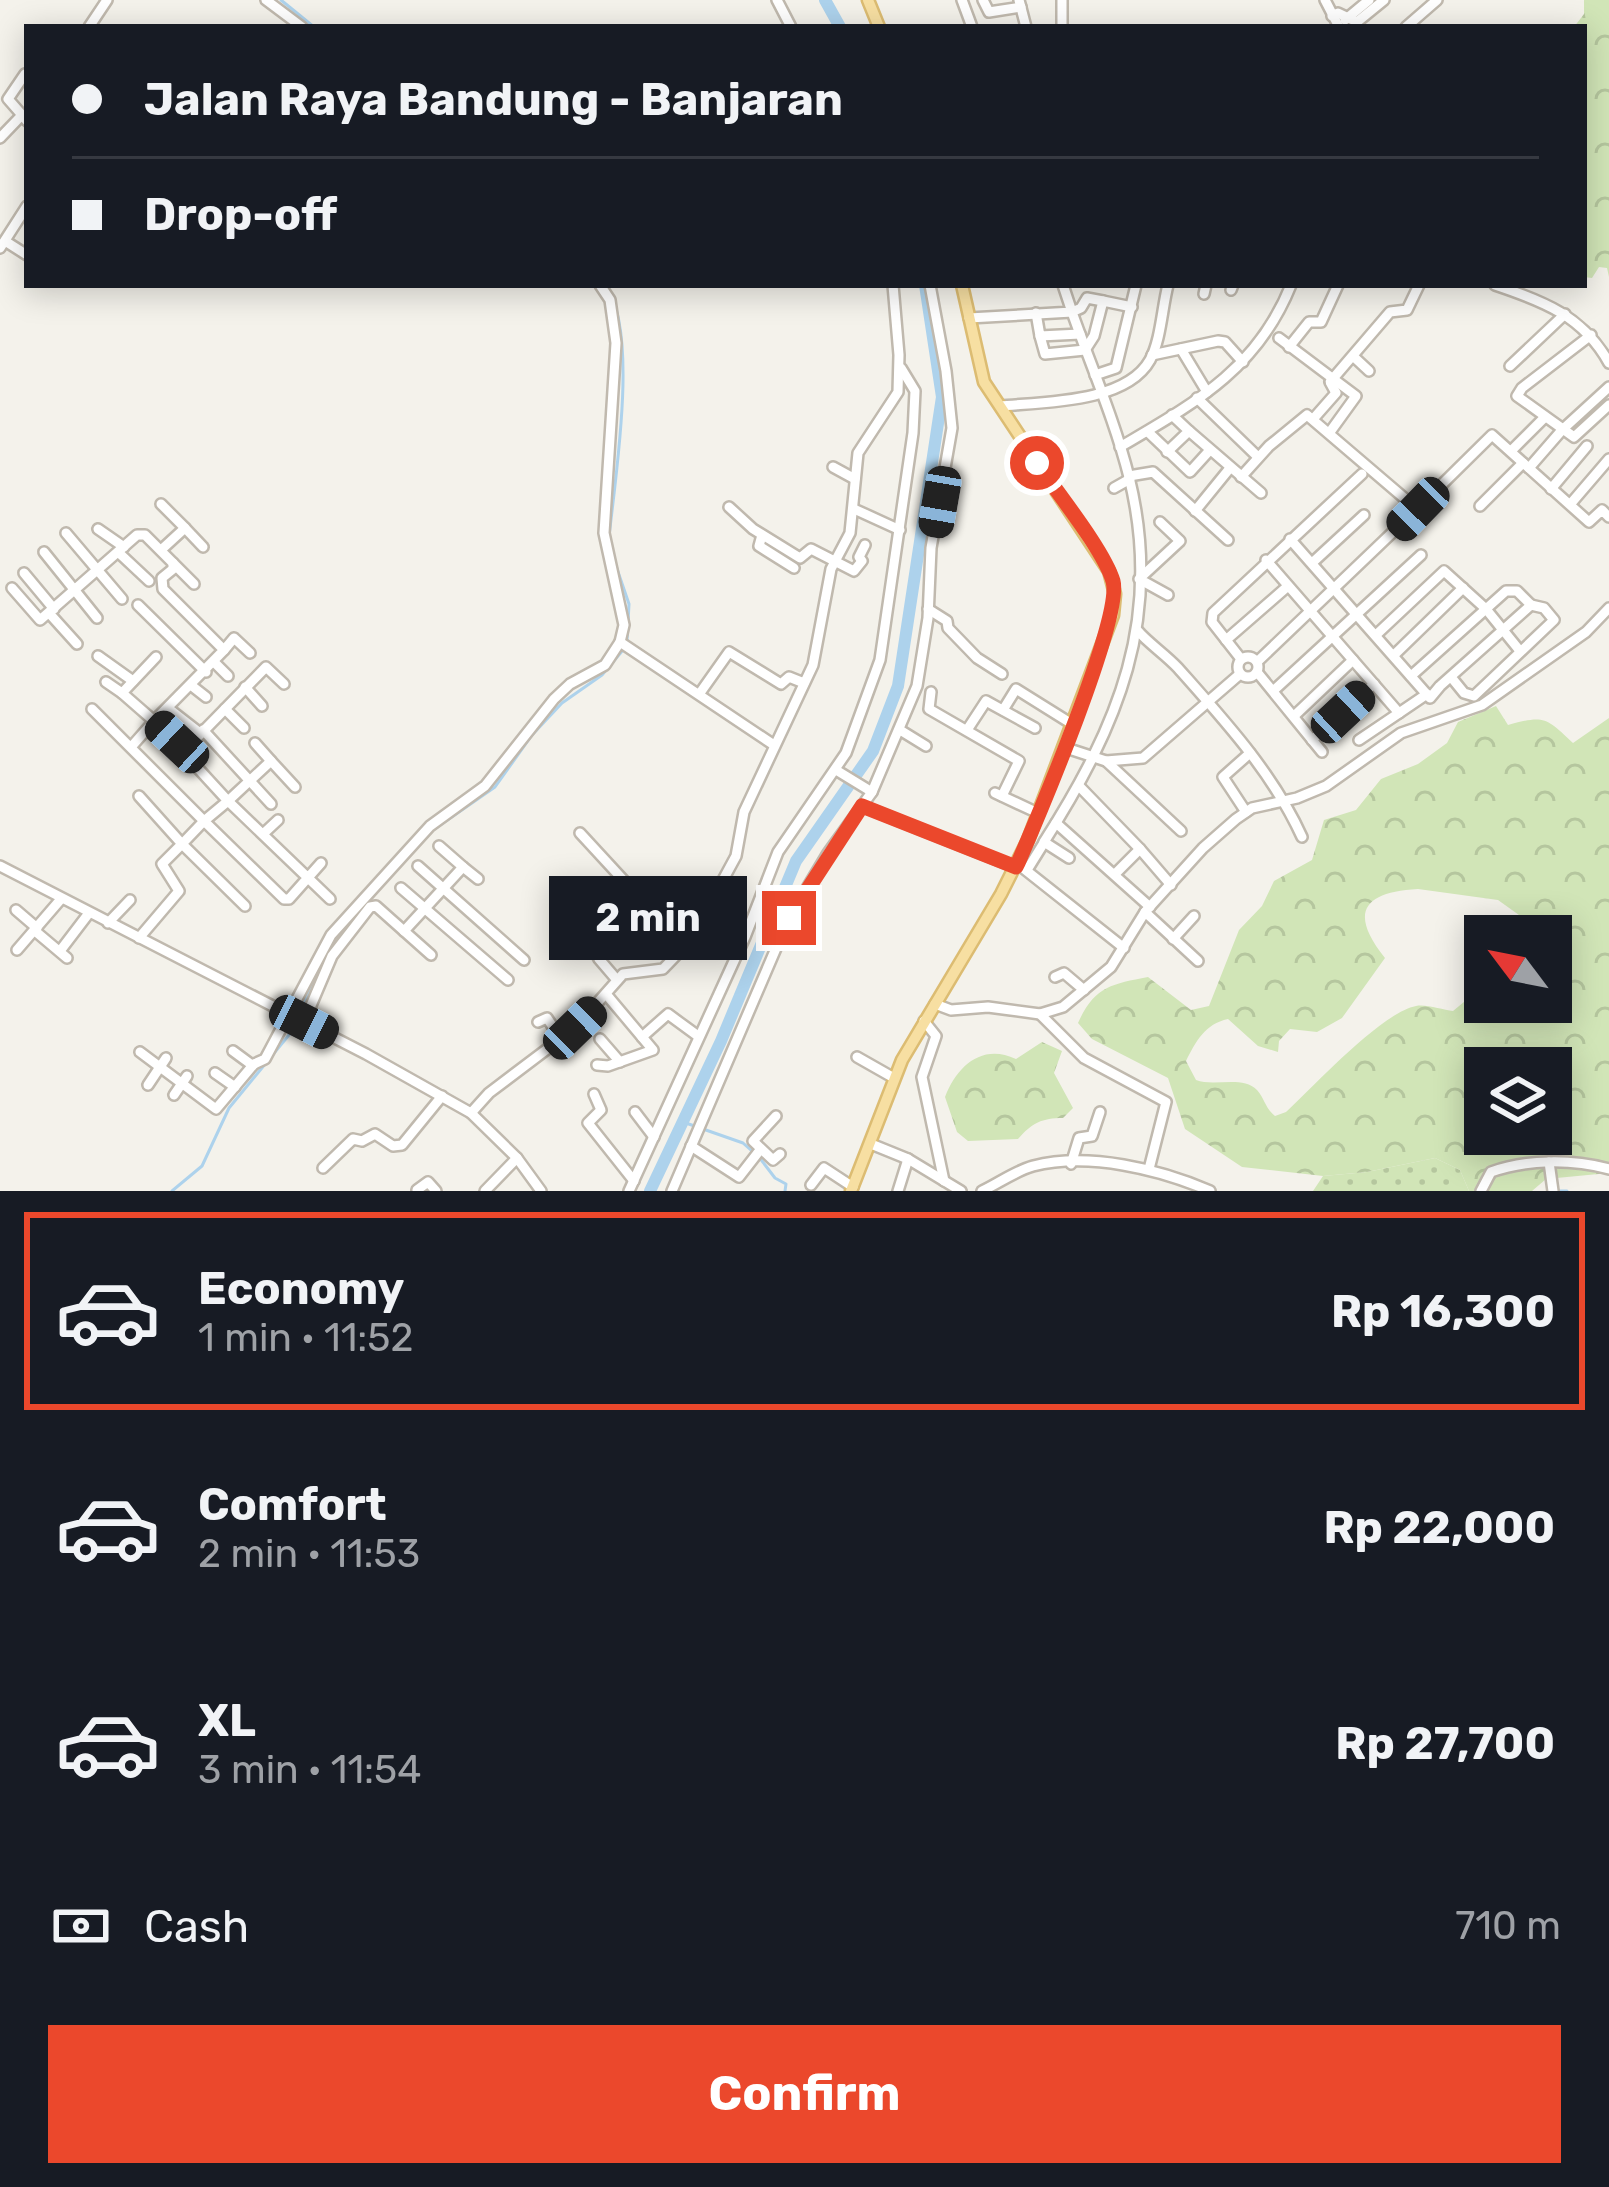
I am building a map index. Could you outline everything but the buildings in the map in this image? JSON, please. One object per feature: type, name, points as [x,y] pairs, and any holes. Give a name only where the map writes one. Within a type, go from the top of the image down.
[{"type":"main road","points":[[852,1189],[902,1060],[1020,867],[1115,602],[1108,571],[980,374],[963,288]]},
{"type":"street","points":[[266,0],[298,24]]},
{"type":"street","points":[[983,0],[988,12],[1020,4]]},
{"type":"street","points":[[1328,0],[1338,19]]},
{"type":"street","points":[[1338,19],[1369,0]]},
{"type":"street","points":[[1338,19],[1357,22],[1384,0]]},
{"type":"street","points":[[1409,24],[1437,0]]},
{"type":"street","points":[[0,138],[24,118],[8,99],[24,75]]},
{"type":"street","points":[[3,239],[24,210]]},
{"type":"street","points":[[298,1019],[331,934],[364,895],[440,816],[485,786],[554,699],[604,665],[624,643],[604,532],[616,343],[610,300],[602,288]]},
{"type":"street","points":[[472,1113],[489,1093],[561,1040],[622,974],[663,969],[685,947],[736,856],[744,812],[813,665],[834,563],[847,542],[858,453],[898,392],[893,288]]},
{"type":"street","points":[[686,1191],[673,1187],[789,918],[871,791],[917,686],[932,548],[952,428],[931,288]]},
{"type":"street","points":[[1020,867],[1045,841],[1079,785],[1101,760],[1127,680],[1141,607],[1130,477],[1064,288]]},
{"type":"street","points":[[1094,375],[1116,368],[1135,288]]},
{"type":"street","points":[[1000,406],[1101,394],[1127,381],[1152,355],[1167,288]]},
{"type":"street","points":[[1120,447],[1202,395],[1243,362],[1276,321],[1290,288]]},
{"type":"street","points":[[1289,347],[1310,322],[1321,322],[1336,288]]},
{"type":"street","points":[[1314,418],[1335,394],[1330,384],[1334,378],[1390,312],[1410,307],[1417,288]]},
{"type":"street","points":[[1506,288],[1565,314],[1606,349],[1609,363]]},
{"type":"street","points":[[969,317],[1072,311],[1081,308],[1087,298],[1132,307]]},
{"type":"street","points":[[1036,313],[1046,354],[1085,350],[1094,338],[1103,301]]},
{"type":"street","points":[[1510,366],[1565,314]]},
{"type":"street","points":[[1040,336],[1080,334]]},
{"type":"street","points":[[1573,501],[1607,461],[1518,394],[1591,335]]},
{"type":"street","points":[[1279,338],[1357,398],[1330,432]]},
{"type":"street","points":[[1152,355],[1224,341],[1243,362]]},
{"type":"street","points":[[1180,349],[1202,395],[1258,458]]},
{"type":"street","points":[[1354,357],[1369,371]]},
{"type":"street","points":[[632,1186],[745,937],[778,852],[837,771],[880,660],[901,530],[915,392],[900,367]]},
{"type":"street","points":[[1480,506],[1609,387]]},
{"type":"street","points":[[1574,437],[1609,405]]},
{"type":"street","points":[[1585,407],[1595,417]]},
{"type":"street","points":[[1172,415],[1261,494]]},
{"type":"street","points":[[1241,477],[1301,416],[1314,418],[1418,509]]},
{"type":"street","points":[[1510,451],[1545,417]]},
{"type":"street","points":[[1167,452],[1189,431]]},
{"type":"street","points":[[1148,432],[1190,472],[1210,450]]},
{"type":"street","points":[[1322,752],[1273,691],[1257,667],[1251,657],[1238,664],[1240,674],[1247,678],[1257,667],[1310,610],[1488,436],[1494,436],[1588,522],[1607,509]]},
{"type":"street","points":[[1551,489],[1587,446]]},
{"type":"street","points":[[833,467],[855,478]]},
{"type":"street","points":[[1195,511],[1230,468]]},
{"type":"street","points":[[1114,488],[1151,471],[1228,540]]},
{"type":"street","points":[[1241,659],[1211,616],[1362,474]]},
{"type":"street","points":[[161,504],[202,547]]},
{"type":"street","points":[[729,507],[762,536],[798,557],[809,549],[854,571],[865,545]]},
{"type":"street","points":[[854,509],[901,530]]},
{"type":"street","points":[[1312,563],[1364,515]]},
{"type":"street","points":[[1141,579],[1180,542],[1160,522]]},
{"type":"street","points":[[161,550],[185,528]]},
{"type":"street","points":[[98,530],[149,581]]},
{"type":"street","points":[[66,532],[122,599]]},
{"type":"street","points":[[12,588],[38,620],[141,533],[194,584]]},
{"type":"street","points":[[762,536],[759,546],[794,568]]},
{"type":"street","points":[[1290,539],[1442,714]]},
{"type":"street","points":[[44,552],[98,618]]},
{"type":"street","points":[[1273,691],[1420,555]]},
{"type":"street","points":[[1266,560],[1399,713]]},
{"type":"street","points":[[173,562],[173,569],[162,578],[164,589],[224,650]]},
{"type":"street","points":[[1377,634],[1444,571],[1486,609],[1520,651]]},
{"type":"street","points":[[24,573],[77,644]]},
{"type":"street","points":[[1141,579],[1168,595]]},
{"type":"street","points":[[1226,640],[1288,586]]},
{"type":"street","points":[[1394,655],[1463,588]]},
{"type":"street","points":[[1411,676],[1506,591],[1514,589],[1531,605],[1544,608],[1553,623],[1474,696],[1464,693],[1451,677]]},
{"type":"street","points":[[1115,602],[1141,607]]},
{"type":"street","points":[[138,605],[210,667],[228,676]]},
{"type":"street","points":[[1359,740],[1428,696],[1531,605]]},
{"type":"street","points":[[935,1004],[951,1010],[988,1007],[1040,1014],[1063,1007],[1111,968],[1148,910],[1219,831],[1246,812],[1326,786],[1394,736],[1489,701],[1586,632],[1609,608]]},
{"type":"street","points":[[928,609],[946,621],[977,658],[1002,674]]},
{"type":"street","points":[[1138,631],[1179,669],[1250,753],[1286,800],[1302,836]]},
{"type":"street","points":[[132,746],[235,638],[250,652]]},
{"type":"street","points":[[624,643],[773,745]]},
{"type":"street","points":[[700,693],[729,652],[781,684],[789,677],[804,683]]},
{"type":"street","points":[[98,656],[133,681]]},
{"type":"street","points":[[122,693],[156,657]]},
{"type":"street","points":[[1294,716],[1353,659]]},
{"type":"street","points":[[284,684],[266,667],[183,752],[330,899]]},
{"type":"street","points":[[1063,747],[1101,760],[1143,758],[1240,674]]},
{"type":"street","points":[[106,682],[177,742]]},
{"type":"street","points":[[1312,740],[1374,683]]},
{"type":"street","points":[[192,686],[206,698]]},
{"type":"street","points":[[245,687],[262,706]]},
{"type":"street","points":[[1003,710],[1015,688],[1072,724]]},
{"type":"street","points":[[931,692],[928,709],[1019,761],[999,794],[1038,813]]},
{"type":"street","points":[[967,730],[986,700],[1035,728]]},
{"type":"street","points":[[168,708],[201,732],[271,804]]},
{"type":"street","points":[[92,709],[284,899],[320,863]]},
{"type":"street","points":[[224,709],[244,728]]},
{"type":"street","points":[[900,730],[926,746]]},
{"type":"street","points":[[255,742],[295,787]]},
{"type":"street","points":[[1246,812],[1222,777],[1250,753]]},
{"type":"street","points":[[1101,760],[1181,831]]},
{"type":"street","points":[[139,938],[179,891],[162,864],[271,761]]},
{"type":"street","points":[[837,771],[871,791]]},
{"type":"street","points":[[1079,785],[1171,885]]},
{"type":"street","points":[[139,796],[245,906]]},
{"type":"street","points":[[862,806],[1020,867],[1124,948]]},
{"type":"street","points":[[262,834],[278,820]]},
{"type":"street","points":[[1056,823],[1115,874],[1198,961]]},
{"type":"street","points":[[580,833],[685,947]]},
{"type":"street","points":[[1045,841],[1069,858]]},
{"type":"street","points":[[439,846],[478,879]]},
{"type":"street","points":[[1115,874],[1140,849]]},
{"type":"street","points":[[0,866],[472,1113],[517,1158],[541,1191]]},
{"type":"street","points":[[418,866],[524,960]]},
{"type":"street","points":[[404,931],[463,867]]},
{"type":"street","points":[[401,888],[508,980]]},
{"type":"street","points":[[17,950],[61,899]]},
{"type":"street","points":[[108,923],[130,900]]},
{"type":"street","points":[[140,1052],[163,1063],[218,1108],[298,1019],[344,935],[370,907],[376,906],[431,956]]},
{"type":"street","points":[[16,910],[63,955],[88,913]]},
{"type":"street","points":[[1173,939],[1194,916]]},
{"type":"street","points":[[586,933],[617,980]]},
{"type":"street","points":[[1054,977],[1064,973],[1084,990]]},
{"type":"street","points":[[596,1065],[652,1052],[606,994]]},
{"type":"street","points":[[642,1037],[668,1014],[698,1036]]},
{"type":"street","points":[[1040,1014],[1080,1055],[1166,1102],[1149,1168]]},
{"type":"street","points":[[538,1022],[547,1018],[561,1040]]},
{"type":"street","points":[[924,1021],[936,1038],[922,1075],[944,1181]]},
{"type":"street","points":[[600,1039],[620,1063]]},
{"type":"street","points":[[232,1051],[254,1064]]},
{"type":"street","points":[[857,1057],[894,1078]]},
{"type":"street","points":[[902,1060],[922,1075]]},
{"type":"street","points":[[148,1085],[163,1063]]},
{"type":"street","points":[[215,1073],[235,1087]]},
{"type":"street","points":[[174,1095],[184,1080]]},
{"type":"street","points":[[594,1094],[601,1110],[588,1124],[632,1186]]},
{"type":"street","points":[[323,1168],[352,1139],[362,1141],[375,1134],[393,1146],[402,1145],[442,1096]]},
{"type":"street","points":[[197,1112],[205,1101]]},
{"type":"street","points":[[634,1112],[654,1137]]},
{"type":"street","points":[[1071,1164],[1079,1138],[1092,1136],[1100,1112]]},
{"type":"street","points":[[776,1115],[753,1141],[758,1153],[775,1160],[780,1154]]},
{"type":"street","points":[[871,1144],[908,1159],[960,1191]]},
{"type":"street","points":[[691,1146],[739,1177],[758,1153]]},
{"type":"street","points":[[485,1191],[517,1158]]},
{"type":"street","points":[[898,1191],[908,1159]]},
{"type":"street","points":[[1549,1162],[1552,1189]]},
{"type":"street","points":[[1481,1191],[1487,1175],[1496,1169],[1549,1162],[1609,1169]]},
{"type":"street","points":[[982,1191],[1026,1168],[1071,1164],[1149,1168],[1210,1191]]},
{"type":"street","points":[[811,1185],[824,1168],[852,1189]]},
{"type":"street","points":[[417,1190],[428,1182],[436,1191]]},
{"type":"green space","points":[[1584,0],[1609,0],[1609,277],[1607,268],[1599,267],[1592,278],[1587,277],[1587,24],[1576,24],[1584,14]]},
{"type":"green space","points":[[1496,706],[1508,725],[1544,720],[1573,743],[1609,718],[1609,1173],[1546,1179],[1532,1191],[1469,1191],[1460,1170],[1435,1158],[1323,1176],[1242,1167],[1185,1129],[1168,1078],[1092,1039],[1078,1023],[1097,994],[1148,977],[1191,1010],[1209,1006],[1239,930],[1262,906],[1274,881],[1312,860],[1324,820],[1356,810],[1381,779],[1418,764],[1447,743],[1458,722]],"holes":[[[1418,889],[1498,900],[1519,915],[1572,915],[1572,1023],[1464,1023],[1464,1002],[1453,1011],[1416,1006],[1385,1022],[1286,1112],[1275,1116],[1251,1086],[1196,1080],[1186,1061],[1202,1034],[1220,1021],[1228,1019],[1258,1046],[1278,1052],[1279,1041],[1290,1029],[1317,1032],[1342,1018],[1385,958],[1367,928],[1367,907],[1374,900]]]},
{"type":"green space","points":[[1042,1042],[1062,1051],[1054,1073],[1073,1108],[1063,1118],[1033,1125],[1018,1139],[968,1141],[957,1132],[945,1097],[964,1067],[992,1054],[1016,1059]]},
{"type":"green space","points":[[1435,1158],[1460,1170],[1469,1191],[1313,1191],[1323,1176]]},
{"type":"waterway","points":[[281,0],[310,24]]},
{"type":"waterway","points":[[825,0],[838,24]]},
{"type":"waterway","points":[[606,288],[616,308],[623,371],[609,537]]},
{"type":"waterway","points":[[650,1191],[721,1041],[796,861],[873,751],[898,686],[942,397],[925,288]]},
{"type":"waterway","points":[[615,563],[629,604],[627,641]]},
{"type":"waterway","points":[[416,848],[433,830],[495,787],[532,735],[562,703],[602,675],[623,650]]},
{"type":"waterway","points":[[172,1191],[202,1166],[229,1108],[293,1030],[319,966]]},
{"type":"waterway","points":[[683,1122],[743,1143],[752,1151]]},
{"type":"waterway","points":[[759,1157],[786,1184],[785,1191]]},
{"type":"waterway","points":[[1560,1191],[1567,1191]]},
{"type":"route","points":[[789,918],[862,806],[1016,867],[1103,645],[1115,602],[1108,571],[1037,463]]}]
